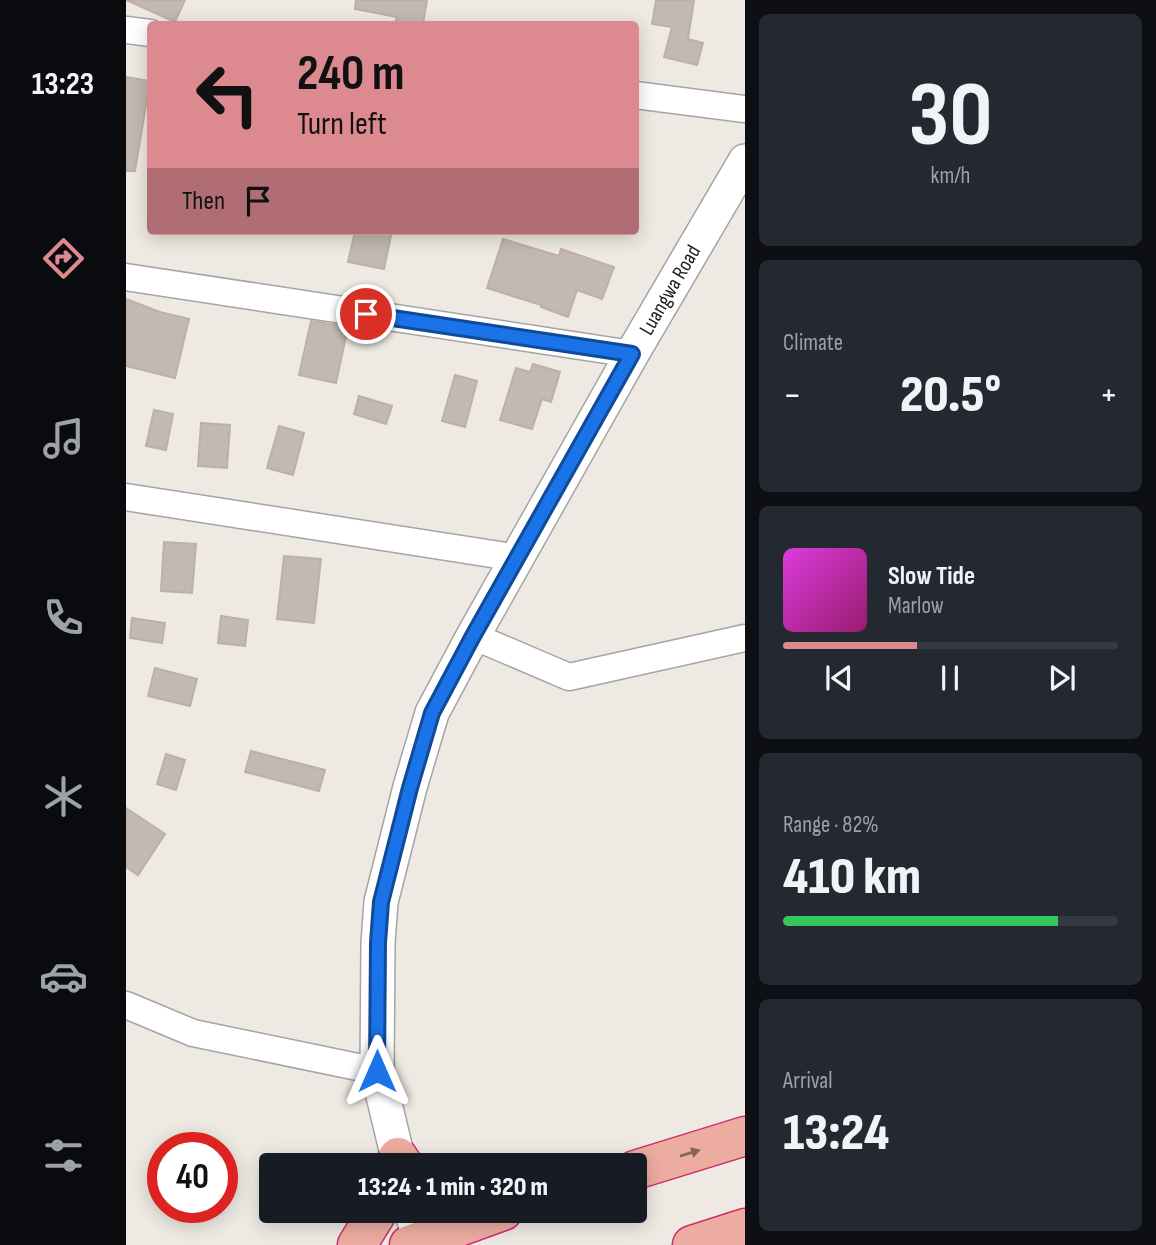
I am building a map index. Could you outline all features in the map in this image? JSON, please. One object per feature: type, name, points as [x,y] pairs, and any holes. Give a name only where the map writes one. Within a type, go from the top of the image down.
[{"type":"highway","points":[[647,1166],[745,1136]]},
{"type":"highway","points":[[357,1245],[371,1223]]},
{"type":"highway","points":[[414,1233],[450,1223]]},
{"type":"highway","points":[[692,1245],[745,1228]]},
{"type":"street","points":[[126,30],[147,33]]},
{"type":"street","points":[[639,96],[745,109]]},
{"type":"street","name":"Luangwa Road","points":[[397,1153],[377,1071],[381,902],[389,864],[432,713],[632,354],[745,161]]},
{"type":"street","points":[[126,277],[632,354]]},
{"type":"street","points":[[126,497],[518,558]]},
{"type":"street","points":[[473,636],[569,677],[745,638]]},
{"type":"street","points":[[126,1005],[193,1033],[377,1071]]},
{"type":"building","points":[[126,0],[185,0],[175,21]]},
{"type":"building","points":[[356,0],[427,0],[424,21],[396,21],[397,17],[355,9]]},
{"type":"building","points":[[656,0],[694,0],[688,39],[703,43],[697,65],[664,57],[672,27],[652,24]]},
{"type":"building","points":[[126,77],[147,80],[147,99],[135,171],[126,171]]},
{"type":"building","points":[[354,235],[391,235],[384,269],[348,262]]},
{"type":"building","points":[[503,239],[559,256],[561,249],[614,267],[602,299],[577,290],[568,317],[541,305],[487,288]]},
{"type":"building","points":[[126,299],[160,312],[189,319],[175,378],[126,366]]},
{"type":"building","points":[[311,321],[348,327],[336,383],[299,375]]},
{"type":"building","points":[[533,364],[560,372],[551,402],[542,399],[532,429],[500,420],[516,368],[530,372]]},
{"type":"building","points":[[455,375],[477,381],[465,427],[442,421]]},
{"type":"building","points":[[359,396],[392,406],[386,424],[354,414]]},
{"type":"building","points":[[154,410],[173,414],[166,450],[146,446]]},
{"type":"building","points":[[201,423],[230,425],[227,468],[198,466]]},
{"type":"building","points":[[279,426],[304,433],[293,475],[267,468]]},
{"type":"building","points":[[164,542],[196,544],[192,593],[161,591]]},
{"type":"building","points":[[284,556],[321,559],[314,623],[277,619]]},
{"type":"building","points":[[221,616],[248,620],[245,646],[218,643]]},
{"type":"building","points":[[132,618],[165,623],[162,643],[130,638]]},
{"type":"building","points":[[155,668],[197,679],[190,706],[148,696]]},
{"type":"building","points":[[251,751],[325,770],[319,791],[245,772]]},
{"type":"building","points":[[166,754],[185,760],[176,790],[157,784]]},
{"type":"building","points":[[126,808],[165,834],[138,875],[126,867]]},
{"type":"route","points":[[366,314],[632,354],[432,713],[389,864],[381,902],[377,1071]]}]
